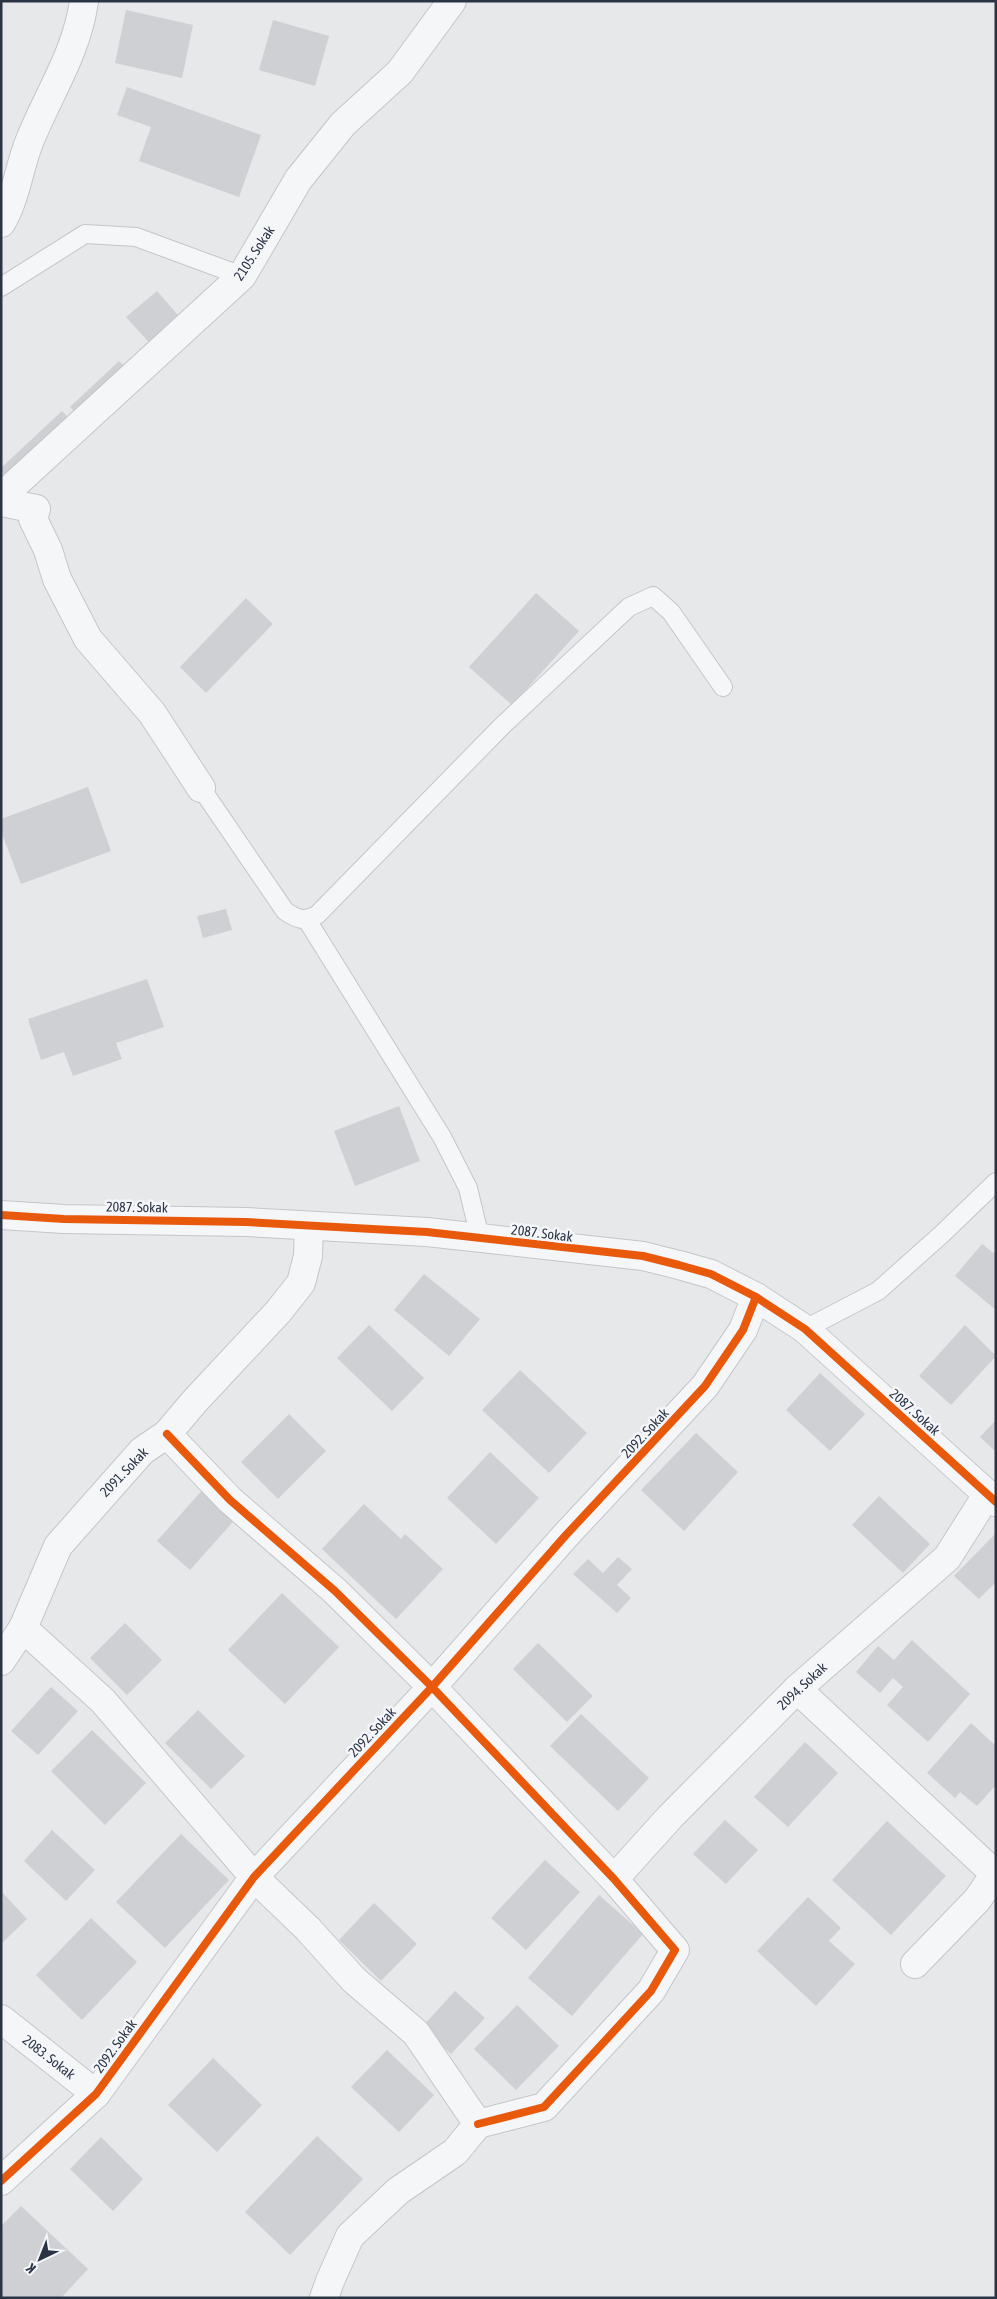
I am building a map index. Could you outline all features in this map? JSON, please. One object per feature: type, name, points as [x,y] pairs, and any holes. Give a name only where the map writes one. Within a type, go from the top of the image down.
[{"type":"street","points":[[1,223],[30,140],[60,80],[81,22],[84,1]]},
{"type":"street","name":"2105. Sokak","points":[[1,497],[242,276],[298,180],[343,124],[400,72],[452,1]]},
{"type":"street","points":[[1,502],[36,509]]},
{"type":"street","points":[[1,523],[36,509]]},
{"type":"street","points":[[36,509],[33,519],[48,550],[58,579],[88,639],[152,713],[201,788]]},
{"type":"street","name":"2087. Sokak","points":[[1,1215],[64,1219],[246,1222],[418,1231],[643,1256],[711,1274],[756,1297],[805,1329],[992,1498]]},
{"type":"street","name":"2091. Sokak","points":[[1,1661],[23,1628],[58,1546],[142,1450],[167,1434],[194,1402],[278,1312],[301,1283],[308,1256],[309,1226]]},
{"type":"street","name":"2092. Sokak","points":[[1,2181],[96,2094],[254,1878],[432,1686],[566,1535],[705,1386],[743,1330],[756,1297]]},
{"type":"street","points":[[167,1434],[230,1500],[335,1591],[432,1686],[614,1878],[675,1950],[650,1991],[544,2107],[478,2124],[455,2152],[398,2191],[350,2236],[324,2298]]},
{"type":"street","name":"2094. Sokak","points":[[614,1878],[670,1817],[797,1689],[947,1558],[992,1498]]},
{"type":"street","points":[[23,1628],[103,1701],[254,1878],[308,1929],[354,1980],[416,2033],[478,2124]]},
{"type":"street","points":[[797,1689],[995,1874],[977,1900],[915,1964]]},
{"type":"street","name":"2083. Sokak","points":[[1,2019],[96,2094]]},
{"type":"lane","points":[[1,287],[85,234],[136,237],[242,276]]},
{"type":"lane","points":[[201,788],[285,911],[298,920],[308,920],[317,915],[502,726],[629,607],[653,596],[671,612],[723,687]]},
{"type":"lane","points":[[308,920],[442,1137],[468,1188],[480,1238]]},
{"type":"lane","points":[[805,1329],[878,1291],[942,1234],[996,1182]]},
{"type":"building","points":[[126,10],[193,25],[182,78],[115,63]]},
{"type":"building","points":[[273,20],[329,36],[315,86],[259,70]]},
{"type":"building","points":[[127,87],[261,135],[239,197],[139,161],[151,127],[117,115]]},
{"type":"building","points":[[157,291],[183,321],[153,347],[126,317]]},
{"type":"building","points":[[119,361],[140,383],[91,429],[70,407]]},
{"type":"building","points":[[62,411],[84,434],[21,493],[1,471],[1,468]]},
{"type":"building","points":[[536,593],[579,631],[512,705],[469,667]]},
{"type":"building","points":[[246,598],[273,624],[206,693],[180,667]]},
{"type":"building","points":[[88,787],[111,851],[21,884],[1,831],[1,819]]},
{"type":"building","points":[[226,909],[232,930],[203,938],[197,916]]},
{"type":"building","points":[[147,979],[164,1027],[116,1043],[122,1059],[73,1076],[64,1052],[41,1060],[28,1019]]},
{"type":"building","points":[[399,1106],[420,1161],[355,1186],[334,1131]]},
{"type":"building","points":[[982,1244],[996,1255],[996,1310],[955,1276]]},
{"type":"building","points":[[424,1274],[480,1319],[449,1356],[394,1310]]},
{"type":"building","points":[[369,1325],[424,1378],[392,1411],[337,1358]]},
{"type":"building","points":[[965,1325],[996,1356],[951,1405],[919,1376]]},
{"type":"building","points":[[520,1370],[587,1433],[549,1473],[482,1410]]},
{"type":"building","points":[[820,1373],[865,1414],[830,1451],[786,1410]]},
{"type":"building","points":[[289,1414],[326,1451],[278,1499],[241,1462]]},
{"type":"building","points":[[996,1420],[996,1452],[980,1437]]},
{"type":"building","points":[[696,1433],[738,1472],[684,1531],[641,1490]]},
{"type":"building","points":[[490,1452],[539,1498],[496,1544],[447,1498]]},
{"type":"building","points":[[206,1486],[239,1515],[190,1570],[157,1541]]},
{"type":"building","points":[[879,1496],[930,1544],[903,1573],[852,1525]]},
{"type":"building","points":[[364,1504],[401,1539],[405,1534],[443,1569],[396,1619],[322,1549]]},
{"type":"building","points":[[996,1533],[996,1582],[979,1599],[954,1576]]},
{"type":"building","points":[[618,1557],[632,1569],[617,1585],[631,1598],[617,1613],[573,1574],[588,1559],[603,1573]]},
{"type":"building","points":[[282,1593],[339,1647],[285,1704],[228,1650]]},
{"type":"building","points":[[125,1623],[162,1660],[127,1695],[90,1658]]},
{"type":"building","points":[[912,1640],[970,1694],[928,1742],[887,1705],[903,1687],[893,1678],[880,1693],[856,1672],[878,1646],[894,1660]]},
{"type":"building","points":[[538,1643],[593,1696],[567,1722],[513,1669]]},
{"type":"building","points":[[51,1687],[78,1711],[38,1755],[11,1731]]},
{"type":"building","points":[[198,1710],[245,1756],[211,1789],[165,1743]]},
{"type":"building","points":[[581,1714],[649,1778],[618,1811],[550,1746]]},
{"type":"building","points":[[971,1723],[996,1746],[996,1785],[977,1806],[960,1792],[955,1798],[927,1773]]},
{"type":"building","points":[[92,1730],[146,1783],[105,1825],[51,1771]]},
{"type":"building","points":[[805,1742],[838,1773],[788,1827],[754,1797]]},
{"type":"building","points":[[725,1820],[758,1850],[726,1884],[693,1854]]},
{"type":"building","points":[[887,1821],[946,1876],[891,1935],[832,1880]]},
{"type":"building","points":[[52,1830],[95,1870],[66,1901],[24,1861]]},
{"type":"building","points":[[181,1834],[229,1880],[165,1948],[116,1902]]},
{"type":"building","points":[[545,1860],[580,1892],[526,1950],[491,1918]]},
{"type":"building","points":[[1,1891],[27,1919],[1,1944]]},
{"type":"building","points":[[599,1895],[643,1934],[572,2016],[528,1978]]},
{"type":"building","points":[[808,1897],[841,1928],[829,1941],[855,1964],[816,2006],[757,1951]]},
{"type":"building","points":[[374,1903],[417,1944],[381,1981],[339,1940]]},
{"type":"building","points":[[91,1918],[137,1962],[82,2020],[36,1975]]},
{"type":"building","points":[[455,1991],[485,2018],[451,2054],[422,2027]]},
{"type":"building","points":[[517,2005],[559,2046],[516,2090],[474,2049]]},
{"type":"building","points":[[387,2050],[434,2095],[399,2132],[351,2087]]},
{"type":"building","points":[[213,2058],[262,2105],[217,2152],[168,2105]]},
{"type":"building","points":[[317,2136],[363,2179],[290,2255],[245,2212]]},
{"type":"building","points":[[101,2137],[143,2179],[113,2211],[70,2169]]},
{"type":"building","points":[[21,2206],[88,2269],[61,2298],[1,2298],[1,2226]]},
{"type":"cycle path","points":[[1,1215],[64,1219],[246,1222],[427,1232],[643,1256],[711,1274],[756,1297],[805,1329],[996,1502]]},
{"type":"cycle path","points":[[1,2181],[96,2094],[254,1877],[432,1687],[566,1535],[705,1386],[743,1330],[756,1297]]},
{"type":"cycle path","points":[[167,1434],[230,1500],[335,1591],[432,1687],[614,1879],[675,1950],[651,1991],[544,2107],[478,2124]]}]
